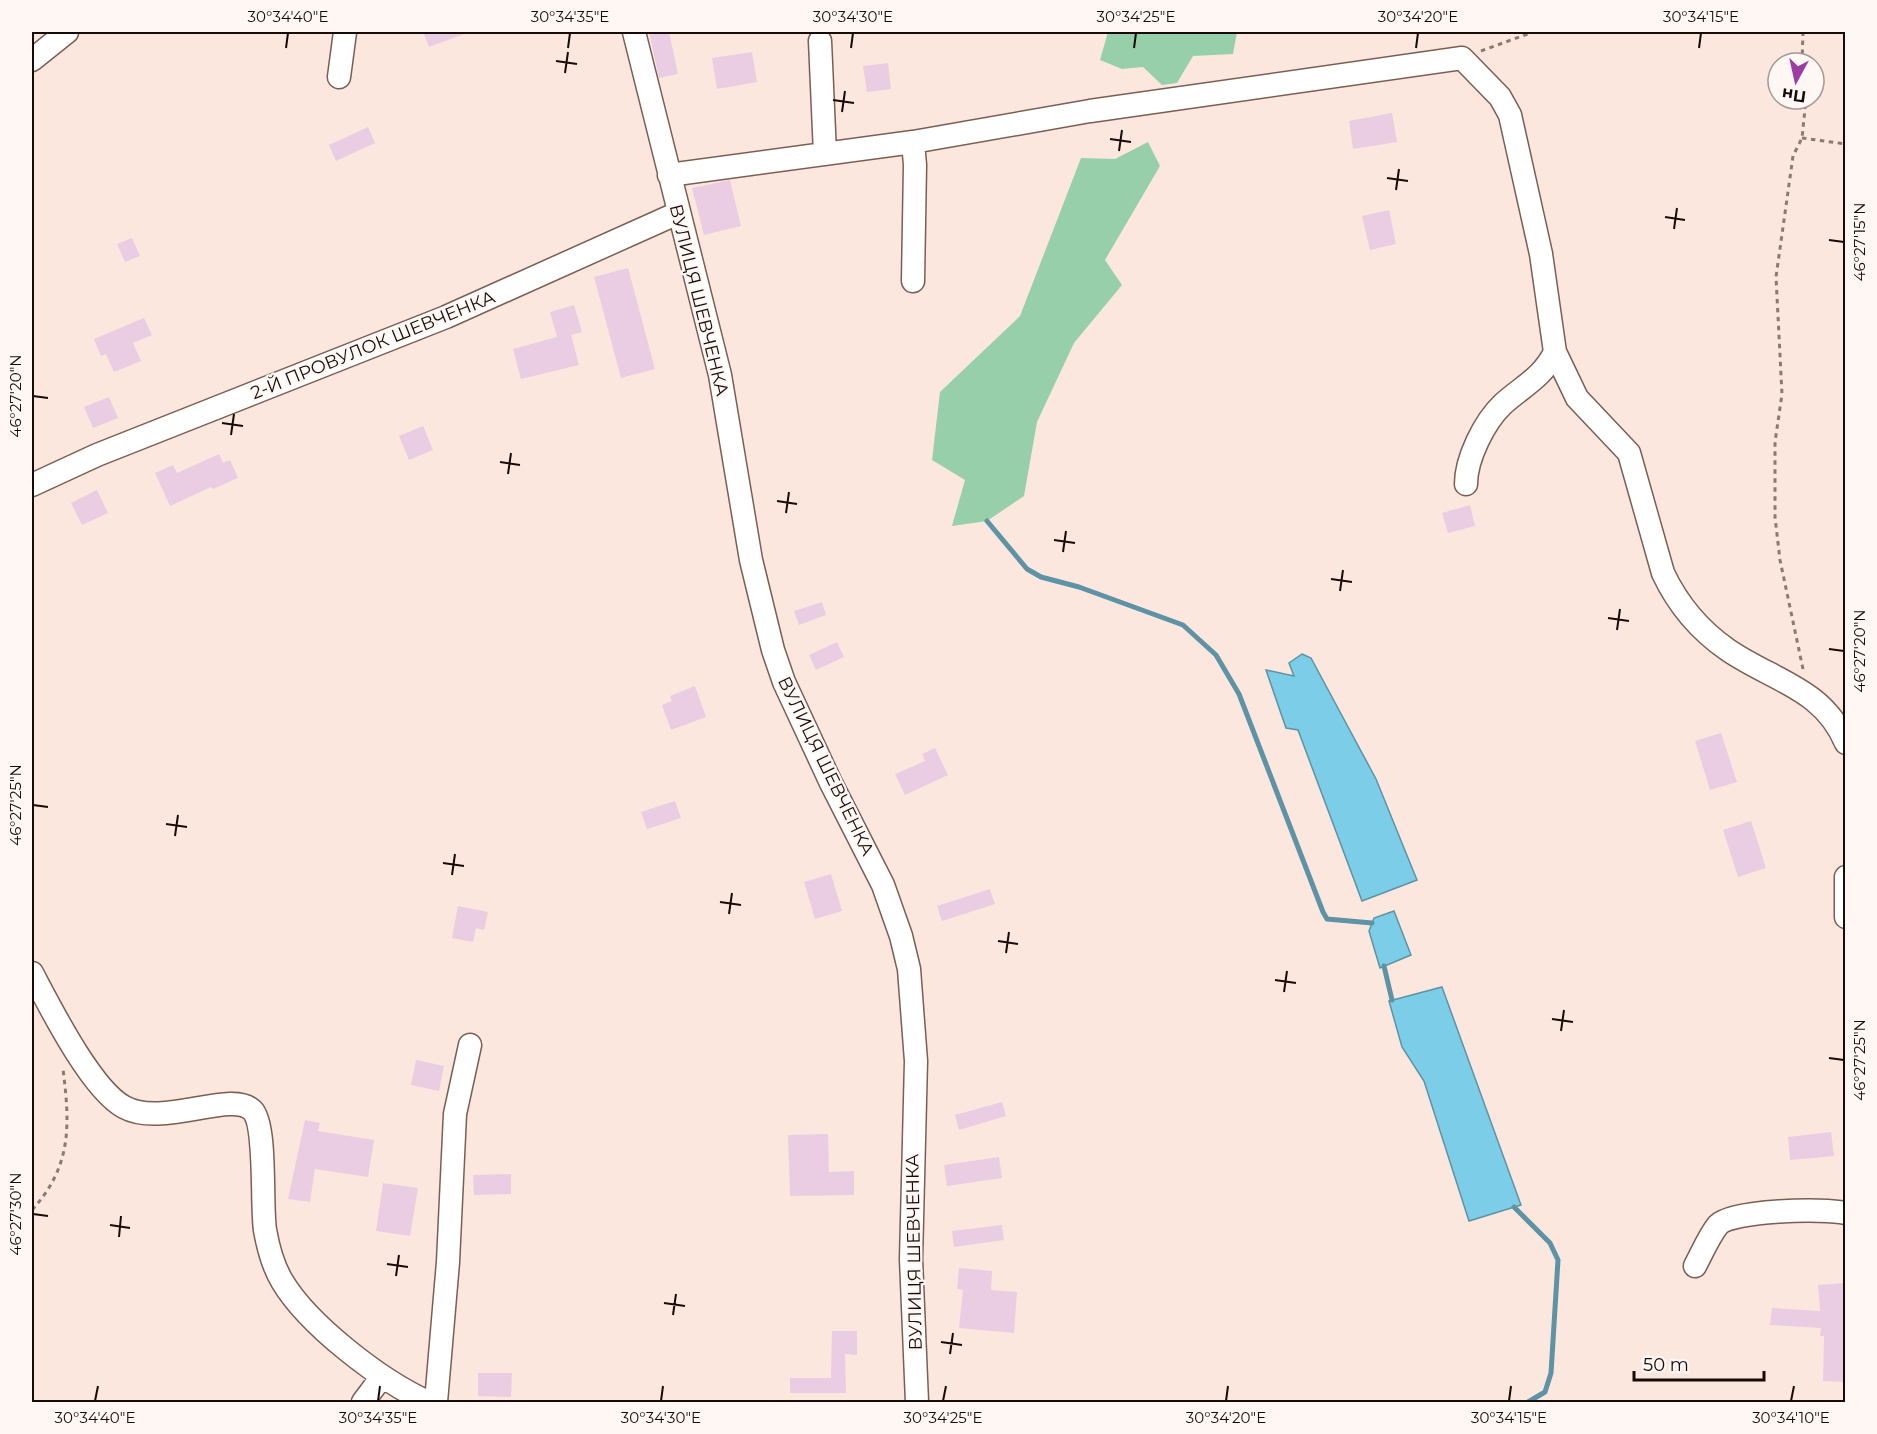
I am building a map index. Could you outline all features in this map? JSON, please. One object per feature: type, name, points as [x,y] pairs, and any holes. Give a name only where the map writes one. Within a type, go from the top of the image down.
[{"type":"street","points":[[32,60],[67,32]]},
{"type":"street","points":[[339,77],[345,32]]},
{"type":"street","name":"ВУЛИЦЯ ШЕВЧЕНКА","points":[[634,32],[720,375],[751,560],[773,650],[784,682],[807,732],[883,885],[901,936],[909,969],[916,1061],[910,1230],[917,1402]]},
{"type":"street","points":[[820,41],[825,154]]},
{"type":"street","points":[[669,175],[913,142],[1090,111],[1462,58],[1500,97],[1516,133],[1541,254],[1555,352],[1577,398],[1629,453],[1663,573],[1680,605],[1699,627],[1730,651],[1812,696],[1832,717],[1845,743]]},
{"type":"street","points":[[913,142],[915,165],[913,281]]},
{"type":"street","name":"2-Й ПРОВУЛОК ШЕВЧЕНКА","points":[[32,484],[97,455],[446,317],[678,213]]},
{"type":"street","points":[[1466,484],[1468,463],[1496,412],[1542,374],[1555,352]]},
{"type":"street","points":[[1845,877],[1845,917]]},
{"type":"street","points":[[32,973],[57,1019],[98,1081],[124,1107],[143,1113],[166,1114],[238,1104],[254,1111],[262,1142],[261,1188],[265,1230],[274,1263],[282,1280],[310,1315],[381,1378],[428,1402]]},
{"type":"street","points":[[436,1402],[448,1262],[455,1114],[471,1045]]},
{"type":"street","points":[[1695,1266],[1719,1224],[1729,1218],[1790,1212],[1845,1213]]},
{"type":"street","points":[[363,1402],[381,1378]]},
{"type":"path","points":[[1462,58],[1533,32]]},
{"type":"path","points":[[1802,51],[1803,32]]},
{"type":"path","points":[[1805,111],[1802,138],[1793,156],[1776,277],[1782,394],[1775,442],[1775,517],[1780,560],[1803,668],[1812,696]]},
{"type":"path","points":[[1802,138],[1845,144]]},
{"type":"path","points":[[32,1210],[50,1188],[65,1149],[68,1105],[62,1062]]},
{"type":"green space","points":[[1108,32],[1237,32],[1233,54],[1193,56],[1177,83],[1162,85],[1143,67],[1122,69],[1100,60]]},
{"type":"green space","points":[[1148,142],[1160,166],[1105,260],[1122,285],[1074,343],[1037,422],[1024,496],[987,521],[952,526],[965,480],[932,460],[940,392],[1020,316],[1081,158],[1115,159]]},
{"type":"water","points":[[1302,654],[1311,658],[1376,779],[1417,880],[1362,901],[1298,730],[1286,728],[1266,670],[1294,676],[1289,663]]},
{"type":"water","points":[[1394,911],[1411,955],[1380,968],[1369,931],[1374,918]]},
{"type":"water","points":[[1442,987],[1521,1205],[1469,1221],[1424,1081],[1402,1047],[1389,1001]]},
{"type":"building","points":[[423,32],[467,32],[467,33],[429,47]]},
{"type":"building","points":[[649,32],[669,32],[678,74],[659,78]]},
{"type":"building","points":[[752,52],[757,82],[717,89],[712,58]]},
{"type":"building","points":[[888,63],[891,89],[867,92],[863,66]]},
{"type":"building","points":[[1392,113],[1397,142],[1353,149],[1349,121]]},
{"type":"building","points":[[368,127],[375,143],[336,161],[329,145]]},
{"type":"building","points":[[730,180],[741,226],[704,235],[692,188]]},
{"type":"building","points":[[1389,210],[1396,244],[1370,250],[1362,216]]},
{"type":"building","points":[[132,238],[140,256],[125,262],[117,244]]},
{"type":"building","points":[[628,268],[655,369],[621,378],[594,277]]},
{"type":"building","points":[[574,305],[582,332],[571,335],[579,365],[521,379],[513,349],[557,337],[550,312]]},
{"type":"building","points":[[144,318],[152,335],[133,343],[141,361],[114,372],[106,354],[101,356],[94,339]]},
{"type":"building","points":[[109,397],[118,418],[93,428],[84,407]]},
{"type":"building","points":[[423,426],[433,450],[409,460],[399,436]]},
{"type":"building","points":[[219,454],[223,463],[230,460],[238,478],[213,489],[211,487],[170,506],[155,473],[173,465],[177,473]]},
{"type":"building","points":[[97,490],[108,513],[82,525],[71,503]]},
{"type":"building","points":[[1470,505],[1475,526],[1448,533],[1442,513]]},
{"type":"building","points":[[822,602],[826,615],[799,625],[794,611]]},
{"type":"building","points":[[837,642],[844,657],[816,670],[809,655]]},
{"type":"building","points":[[695,686],[706,717],[671,730],[662,705],[672,701],[670,696]]},
{"type":"building","points":[[1721,733],[1737,782],[1710,790],[1695,741]]},
{"type":"building","points":[[935,748],[948,775],[905,795],[895,774],[925,761],[922,754]]},
{"type":"building","points":[[675,801],[681,818],[647,829],[641,812]]},
{"type":"building","points":[[1751,821],[1766,868],[1738,877],[1723,830]]},
{"type":"building","points":[[831,874],[842,911],[815,919],[804,882]]},
{"type":"building","points":[[990,889],[995,904],[942,921],[937,906]]},
{"type":"building","points":[[458,906],[488,912],[484,930],[476,928],[473,942],[452,938]]},
{"type":"building","points":[[416,1060],[444,1066],[439,1091],[411,1085]]},
{"type":"building","points":[[1002,1102],[1006,1116],[959,1130],[955,1115]]},
{"type":"building","points":[[305,1120],[320,1123],[318,1131],[374,1140],[368,1177],[315,1169],[310,1202],[288,1199]]},
{"type":"building","points":[[1831,1132],[1834,1156],[1790,1160],[1788,1137]]},
{"type":"building","points":[[828,1134],[829,1172],[854,1171],[854,1195],[790,1196],[788,1135]]},
{"type":"building","points":[[999,1157],[1002,1178],[947,1186],[944,1165]]},
{"type":"building","points":[[511,1174],[511,1194],[474,1195],[473,1175]]},
{"type":"building","points":[[383,1183],[418,1188],[410,1236],[376,1231]]},
{"type":"building","points":[[1002,1225],[1004,1240],[954,1247],[952,1231]]},
{"type":"building","points":[[959,1268],[992,1271],[991,1290],[1017,1292],[1014,1333],[959,1328],[963,1290],[957,1289]]},
{"type":"building","points":[[1845,1283],[1845,1382],[1823,1381],[1824,1336],[1820,1336],[1821,1328],[1770,1325],[1772,1308],[1820,1311],[1818,1285]]},
{"type":"building","points":[[832,1331],[857,1331],[857,1355],[845,1354],[846,1393],[790,1393],[790,1378],[831,1378]]},
{"type":"building","points":[[478,1373],[512,1373],[511,1397],[478,1396]]},
{"type":"waterway","points":[[987,521],[1027,569],[1041,577],[1079,587],[1183,625],[1216,655],[1239,694],[1327,919],[1372,923]]},
{"type":"waterway","points":[[1384,966],[1392,1000]]},
{"type":"waterway","points":[[1514,1207],[1550,1243],[1558,1260],[1551,1373],[1545,1392],[1528,1402]]}]
